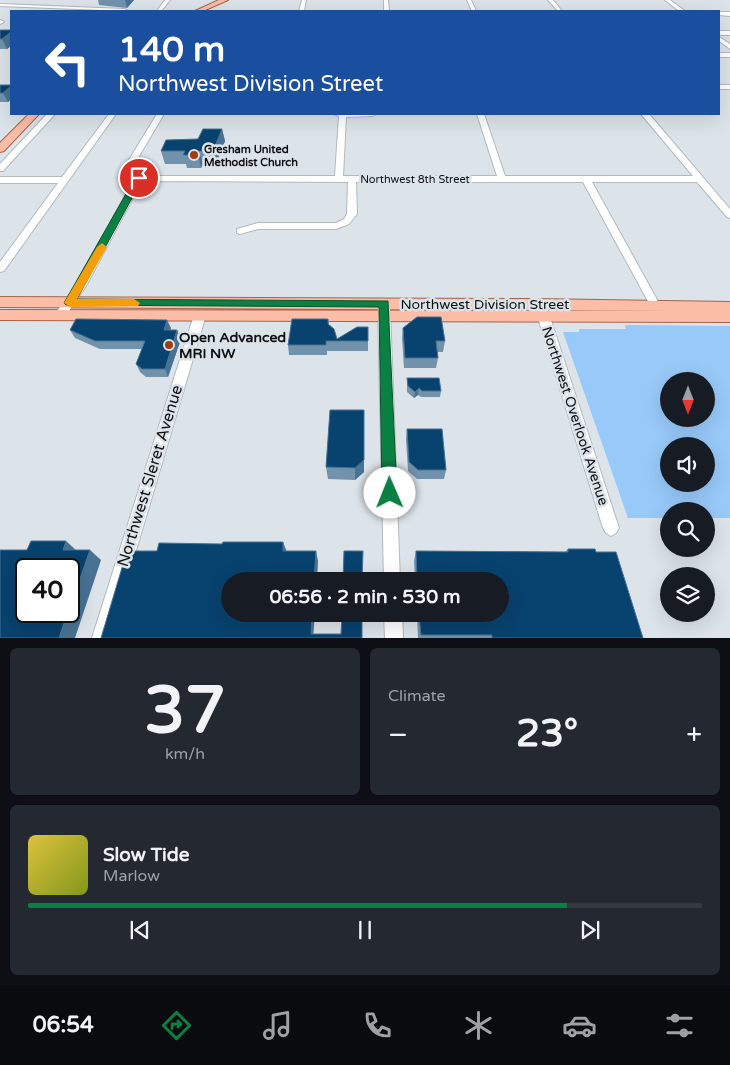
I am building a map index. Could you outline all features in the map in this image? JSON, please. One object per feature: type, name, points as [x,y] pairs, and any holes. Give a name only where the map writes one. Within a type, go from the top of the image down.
[{"type":"main road","points":[[200,10],[225,0]]},
{"type":"main road","points":[[208,10],[233,0]]},
{"type":"main road","points":[[0,138],[23,115]]},
{"type":"main road","points":[[0,149],[33,115]]},
{"type":"main road","name":"Northwest Division Street","points":[[0,302],[384,310],[542,310],[730,317]]},
{"type":"main road","name":"Northwest Division Street","points":[[542,310],[655,305],[730,307]]},
{"type":"main road","name":"Northwest Division Street","points":[[0,314],[200,315],[384,310]]},
{"type":"street","points":[[160,10],[168,0]]},
{"type":"street","points":[[550,0],[559,10]]},
{"type":"street","points":[[667,0],[681,10]]},
{"type":"street","points":[[0,5],[104,10]]},
{"type":"street","points":[[0,169],[50,115]]},
{"type":"street","points":[[0,269],[111,115]]},
{"type":"street","points":[[60,314],[70,303],[134,178],[125,176],[125,173],[159,115]]},
{"type":"street","points":[[339,179],[340,115]]},
{"type":"street","points":[[481,115],[502,179]]},
{"type":"street","points":[[646,115],[730,215]]},
{"type":"street","name":"Northwest 8th Street","points":[[134,178],[700,179]]},
{"type":"street","points":[[240,231],[258,226],[336,226],[350,220],[352,179]]},
{"type":"street","points":[[586,179],[655,305]]},
{"type":"street","points":[[0,180],[63,180]]},
{"type":"street","points":[[336,226],[340,236]]},
{"type":"street","points":[[384,310],[392,572]]},
{"type":"street","name":"Northwest Overlook Avenue","points":[[542,310],[611,528]]},
{"type":"street","name":"Northwest Sleret Avenue","points":[[101,638],[200,315]]},
{"type":"street","points":[[393,622],[394,638]]},
{"type":"shaded area","points":[[625,325],[730,326],[730,518],[715,518],[715,502],[660,502],[660,518],[628,518],[563,332],[579,332],[579,329],[626,329]]},
{"type":"building","points":[[0,30],[10,30],[10,33],[0,39]]},
{"type":"building","points":[[0,85],[10,85],[3,93],[0,93]]},
{"type":"building","points":[[203,129],[222,129],[213,151],[199,151],[198,155],[183,155],[185,151],[161,151],[166,140],[198,139]]},
{"type":"building","points":[[417,317],[441,317],[445,341],[436,341],[438,358],[405,358],[403,328]]},
{"type":"building","points":[[76,319],[167,320],[164,330],[177,330],[165,369],[142,369],[136,364],[145,341],[95,341],[70,330]]},
{"type":"building","points":[[292,319],[328,319],[328,324],[334,329],[337,339],[357,327],[368,327],[368,341],[326,341],[326,345],[288,345]]},
{"type":"building","points":[[407,378],[439,378],[441,391],[422,391],[419,388],[415,392],[408,386]]},
{"type":"building","points":[[330,410],[364,410],[364,460],[355,468],[326,467]]},
{"type":"building","points":[[407,429],[442,429],[446,470],[418,470],[409,462]]},
{"type":"building","points":[[31,541],[66,541],[63,550],[90,550],[80,579],[80,558],[15,558],[15,623],[64,623],[59,638],[0,638],[0,550],[27,550]]},
{"type":"building","points":[[223,542],[283,542],[283,551],[316,551],[315,572],[221,572],[221,622],[312,622],[311,634],[341,634],[342,622],[362,622],[362,638],[101,638],[127,551],[157,551],[159,543],[222,544]]},
{"type":"building","points":[[568,549],[595,549],[596,552],[616,552],[643,638],[492,638],[492,635],[421,635],[420,622],[509,622],[509,572],[417,572],[416,551],[568,552]]},
{"type":"building","points":[[344,551],[363,551],[362,572],[343,572]]},
{"type":"slow traffic","points":[[102,247],[70,303],[134,303]]},
{"type":"place","name":"Gresham United Methodist Church","points":[[194,155]]},
{"type":"place","name":"Open Advanced MRI NW","points":[[169,345]]},
{"type":"route","points":[[139,178],[70,303],[384,304],[390,493]]}]
